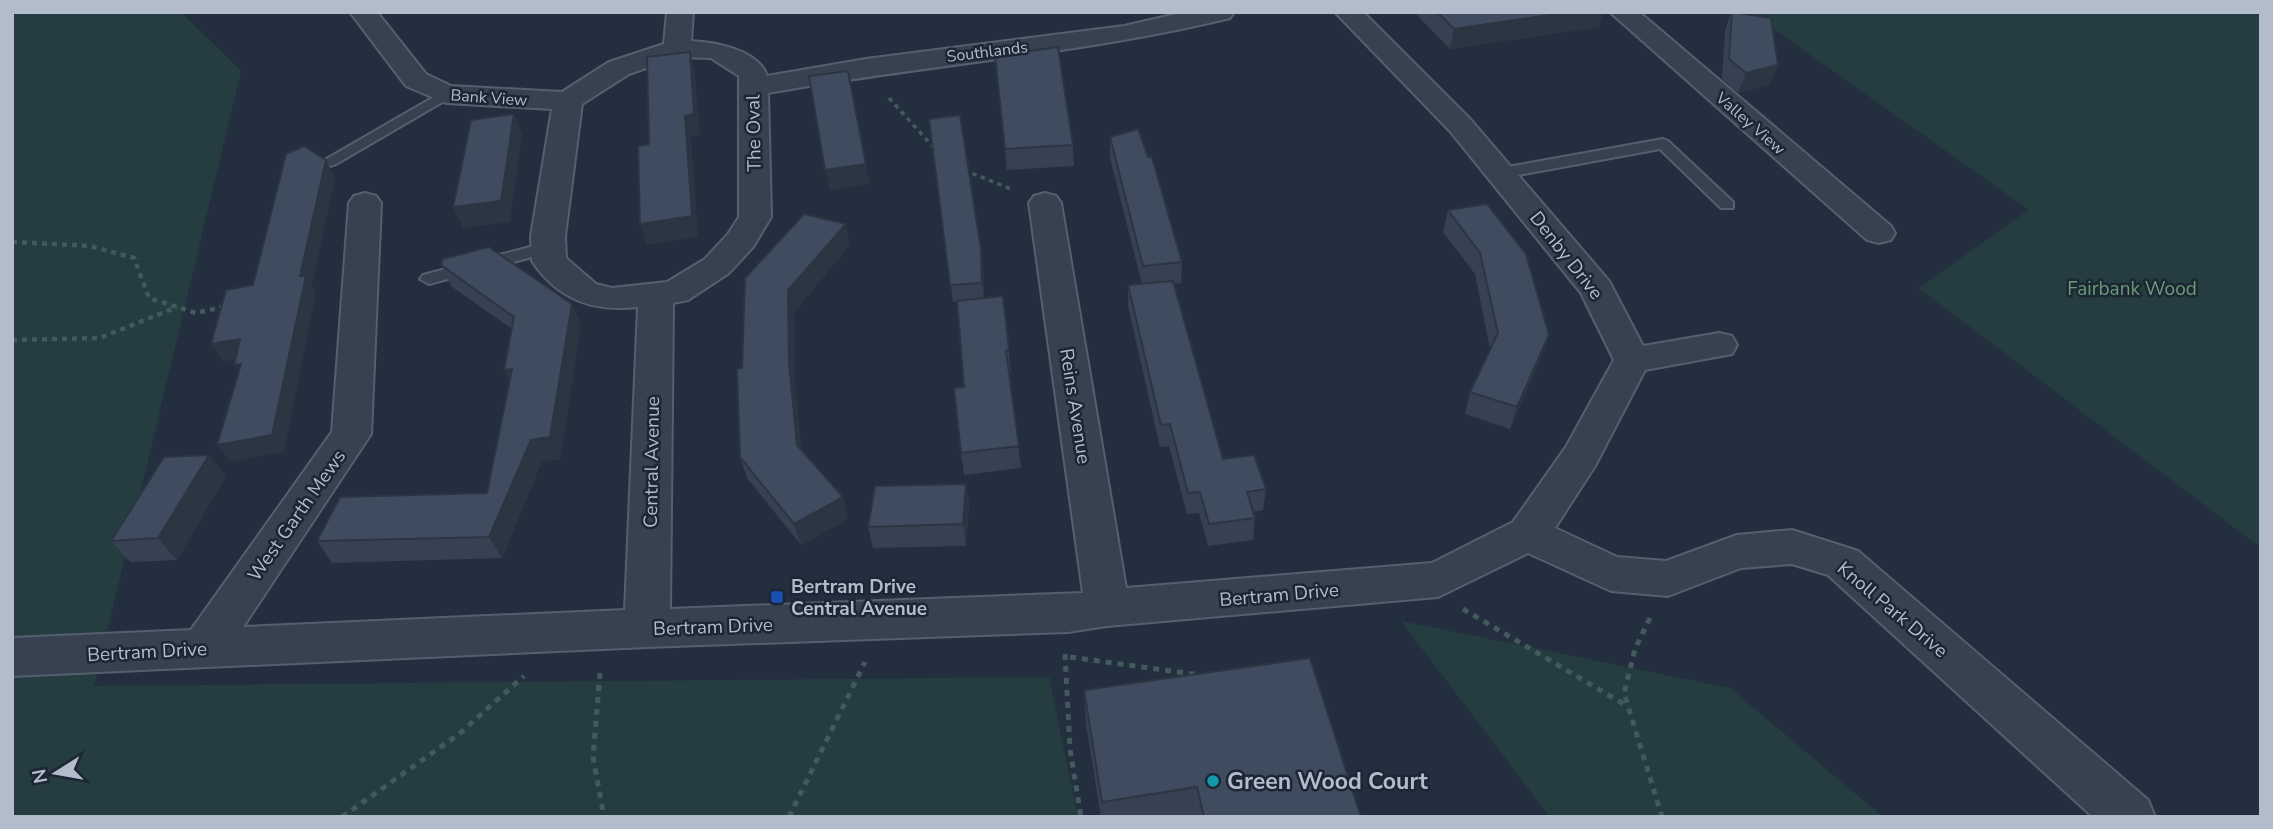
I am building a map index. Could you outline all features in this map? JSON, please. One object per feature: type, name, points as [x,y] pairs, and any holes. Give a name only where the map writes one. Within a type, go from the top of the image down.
[{"type":"street","name":"Bank View","points":[[363,12],[416,80],[446,94],[568,101]]},
{"type":"street","points":[[677,49],[680,12]]},
{"type":"street","name":"Southlands","points":[[753,87],[866,67],[1124,34],[1222,12]]},
{"type":"street","name":"Denby Drive","points":[[1348,12],[1460,125],[1597,289],[1632,360]]},
{"type":"street","name":"Valley View","points":[[1623,12],[1879,233]]},
{"type":"street","points":[[1652,37],[1687,34]]},
{"type":"street","name":"The Oval","points":[[549,247],[550,261],[585,293],[612,299],[656,295],[676,292],[717,265],[741,240],[755,217],[753,73],[717,50],[677,49],[633,60],[596,78],[568,101]]},
{"type":"street","points":[[549,247],[568,101]]},
{"type":"street","name":"West Garth Mews","points":[[204,648],[351,434],[365,203]]},
{"type":"street","name":"Reins Avenue","points":[[1045,203],[1080,626]]},
{"type":"street","name":"Central Avenue","points":[[647,628],[656,295]]},
{"type":"street","points":[[1528,534],[1581,456],[1632,360],[1719,345]]},
{"type":"street","name":"Bertram Drive","points":[[12,657],[647,628],[886,620],[1080,626],[1438,580],[1528,534]]},
{"type":"street","name":"Knoll Park Drive","points":[[1528,534],[1611,574],[1668,579],[1737,552],[1792,547],[1843,562],[2130,817]]},
{"type":"lane","points":[[331,160],[446,94]]},
{"type":"lane","points":[[1502,173],[1662,144],[1727,205]]},
{"type":"lane","points":[[429,279],[549,247]]},
{"type":"path","points":[[866,67],[896,108],[941,154]]},
{"type":"path","points":[[12,79],[12,96]]},
{"type":"path","points":[[962,169],[1045,203]]},
{"type":"path","points":[[12,242],[90,246],[134,258],[149,298],[196,313],[233,305]]},
{"type":"path","points":[[12,340],[100,338],[177,307]]},
{"type":"path","points":[[1662,817],[1624,693],[1635,649],[1668,579]]},
{"type":"path","points":[[1418,582],[1628,706]]},
{"type":"path","points":[[789,817],[886,620]]},
{"type":"path","points":[[1082,817],[1070,749],[1080,626],[1210,677]]},
{"type":"path","points":[[342,817],[459,734],[589,631]]},
{"type":"path","points":[[589,631],[593,757],[604,817]]},
{"type":"green space","points":[[12,12],[181,12],[241,71],[94,686],[1049,677],[1078,817],[12,817]]},
{"type":"green space","name":"Fairbank Wood","points":[[1750,12],[2261,12],[2261,548],[1919,288],[2029,210]]},
{"type":"green space","points":[[1401,621],[1730,688],[1883,817],[1550,817]]},
{"type":"building","points":[[1437,12],[1569,12],[1454,29]]},
{"type":"building","points":[[1732,12],[1771,18],[1778,65],[1746,73],[1729,59]]},
{"type":"building","points":[[1058,47],[1073,145],[1005,149],[995,56]]},
{"type":"building","points":[[690,52],[694,114],[685,116],[692,216],[640,224],[638,146],[649,144],[647,57]]},
{"type":"building","points":[[848,71],[866,164],[825,170],[809,76]]},
{"type":"building","points":[[514,114],[501,201],[453,207],[471,120]]},
{"type":"building","points":[[960,115],[981,249],[982,283],[950,285],[929,119]]},
{"type":"building","points":[[1138,129],[1148,157],[1152,157],[1182,262],[1143,266],[1110,137]]},
{"type":"building","points":[[304,146],[326,160],[300,276],[306,276],[272,435],[217,445],[241,364],[234,365],[240,339],[211,344],[226,290],[253,285],[286,154]]},
{"type":"building","points":[[1487,204],[1526,254],[1549,335],[1517,407],[1470,392],[1498,333],[1480,253],[1448,210]]},
{"type":"building","points":[[804,214],[846,224],[788,290],[789,363],[797,445],[843,497],[794,524],[740,457],[737,369],[742,368],[745,278]]},
{"type":"building","points":[[489,247],[572,304],[550,437],[531,440],[489,537],[317,541],[340,497],[487,493],[512,369],[504,370],[514,317],[441,265],[443,259]]},
{"type":"building","points":[[1173,281],[1223,459],[1254,455],[1266,489],[1247,492],[1255,518],[1209,524],[1200,492],[1188,493],[1170,424],[1161,425],[1128,285]]},
{"type":"building","points":[[1003,296],[1009,350],[1006,351],[1019,446],[961,453],[954,388],[964,387],[957,301]]},
{"type":"building","points":[[209,455],[158,538],[111,541],[164,457]]},
{"type":"building","points":[[966,484],[963,524],[868,527],[875,486]]},
{"type":"building","name":"Green Wood Court","points":[[1310,658],[1361,817],[1204,817],[1197,787],[1102,802],[1084,690]]},
{"type":"place","name":"Bertram Drive Central Avenue","points":[[777,597]]},
{"type":"place","name":"Green Wood Court","points":[[1213,781]]}]
